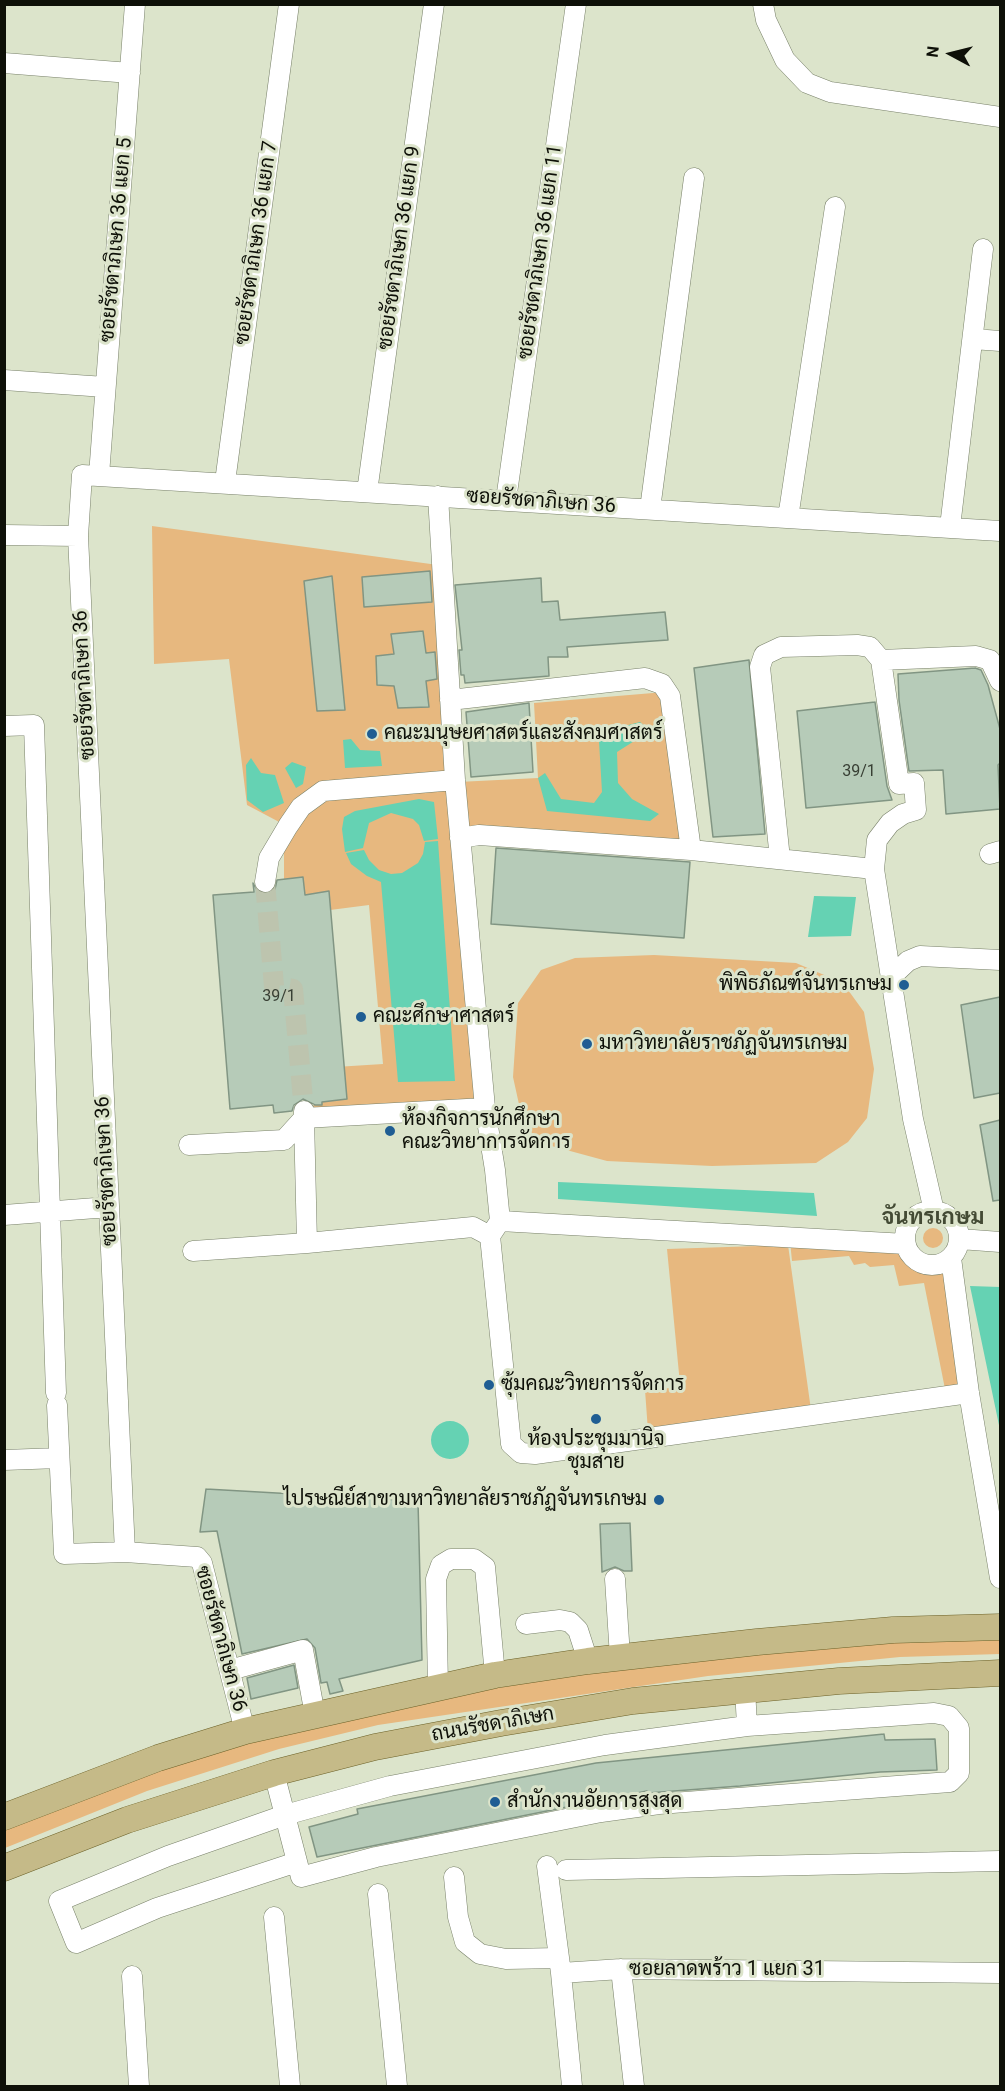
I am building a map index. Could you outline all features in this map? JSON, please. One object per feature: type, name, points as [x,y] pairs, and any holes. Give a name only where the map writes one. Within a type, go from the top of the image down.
[{"type":"main road","points":[[4,1818],[158,1758],[245,1731],[495,1676],[588,1661],[893,1630],[1000,1627]]},
{"type":"main road","name":"ถนนรัชดาภิเษก","points":[[4,1868],[127,1820],[274,1773],[375,1747],[633,1701],[745,1688],[927,1675],[1000,1673]]},
{"type":"street","name":"ซอยรัชดาภิเษก 36 แยก 5","points":[[91,475],[105,387],[135,4]]},
{"type":"street","name":"ซอยรัชดาภิเษก 36 แยก 7","points":[[225,482],[289,4]]},
{"type":"street","name":"ซอยรัชดาภิเษก 36 แยก 9","points":[[367,492],[434,4]]},
{"type":"street","name":"ซอยรัชดาภิเษก 36 แยก 11","points":[[506,500],[576,4]]},
{"type":"street","points":[[763,4],[765,20],[785,60],[807,83],[830,92],[1000,117]]},
{"type":"street","points":[[4,63],[130,73]]},
{"type":"street","points":[[650,509],[694,178]]},
{"type":"street","points":[[788,518],[835,207]]},
{"type":"street","points":[[950,527],[983,249]]},
{"type":"street","points":[[973,339],[1000,341]]},
{"type":"street","points":[[4,380],[105,387]]},
{"type":"street","name":"ซอยรัชดาภิเษก 36","points":[[245,1731],[202,1563],[197,1557],[125,1552],[78,536],[91,475],[1000,531]]},
{"type":"street","points":[[438,496],[455,780],[485,1108],[495,1170],[495,1229],[511,1444],[521,1453],[535,1454],[969,1393]]},
{"type":"street","points":[[4,535],[78,536]]},
{"type":"street","points":[[780,859],[760,667],[764,655],[781,647],[857,645],[870,647],[882,660],[899,784],[914,783],[916,810],[903,814],[890,823],[877,840],[874,869],[913,1119],[934,1211]]},
{"type":"street","points":[[882,660],[975,656],[990,660],[1000,681]]},
{"type":"street","points":[[450,700],[645,678],[662,684],[670,696],[691,850]]},
{"type":"street","points":[[4,726],[34,725],[64,1554],[125,1552]]},
{"type":"street","points":[[265,882],[269,858],[288,826],[301,807],[323,791],[455,780]]},
{"type":"street","points":[[460,838],[479,835],[691,850],[874,869]]},
{"type":"street","points":[[891,976],[908,962],[920,956],[1000,960]]},
{"type":"street","points":[[304,1114],[485,1108]]},
{"type":"street","points":[[189,1145],[284,1140],[304,1114]]},
{"type":"street","points":[[304,1114],[307,1243]]},
{"type":"street","points":[[4,1215],[109,1207]]},
{"type":"street","points":[[934,1211],[942,1212],[955,1222],[960,1239],[951,1258],[943,1263],[925,1264],[910,1253],[905,1236],[912,1221],[925,1212],[934,1211]]},
{"type":"street","points":[[194,1251],[473,1227],[906,1244]]},
{"type":"street","points":[[960,1239],[1000,1242]]},
{"type":"street","points":[[951,1258],[969,1393],[1000,1578]]},
{"type":"street","points":[[4,1460],[59,1458]]},
{"type":"street","points":[[438,1688],[436,1579],[441,1565],[451,1559],[474,1559],[485,1567],[495,1676]]},
{"type":"street","points":[[615,1579],[620,1658]]},
{"type":"street","points":[[526,1624],[560,1620],[570,1622],[578,1630],[588,1661]]},
{"type":"street","points":[[230,1670],[303,1650],[315,1715]]},
{"type":"street","points":[[745,1688],[747,1726]]},
{"type":"street","points":[[274,1773],[285,1815],[297,1862],[301,1877],[376,1857],[601,1812],[658,1804],[951,1782],[959,1773],[958,1728],[949,1716],[934,1713],[747,1726],[604,1745],[494,1765],[390,1786],[285,1815],[154,1861],[59,1901],[76,1943],[158,1908],[297,1862]]},
{"type":"street","points":[[572,2086],[560,1966],[556,1868],[1000,1861]]},
{"type":"street","name":"ซอยลาดพร้าว 1 แยก 31","points":[[454,1877],[458,1917],[465,1942],[480,1954],[506,1959],[560,1966],[621,1969],[1000,1973]]},
{"type":"street","points":[[378,1894],[397,2086]]},
{"type":"street","points":[[274,1917],[290,2086]]},
{"type":"street","points":[[621,1969],[634,2086]]},
{"type":"street","points":[[132,1976],[139,2086]]},
{"type":"shaded area","points":[[152,526],[438,565],[449,774],[321,787],[283,824],[247,805],[229,659],[154,664]]},
{"type":"shaded area","points":[[665,692],[685,846],[463,834],[458,782],[538,778],[534,703]]},
{"type":"shaded area","points":[[451,783],[481,1106],[307,1114],[304,1069],[383,1064],[369,905],[299,914],[284,887],[284,835],[326,794]]},
{"type":"shaded area","points":[[654,955],[796,963],[843,983],[864,1012],[874,1069],[867,1118],[848,1142],[816,1163],[712,1166],[607,1161],[548,1145],[524,1127],[513,1077],[518,1003],[541,970],[575,958]]},
{"type":"shaded area","points":[[933,1228],[940,1231],[943,1238],[940,1245],[933,1248],[926,1245],[923,1238],[926,1231]]},
{"type":"shaded area","points":[[790,1241],[898,1248],[920,1266],[944,1263],[962,1388],[945,1389],[924,1283],[899,1286],[894,1265],[870,1267],[865,1263],[854,1265],[849,1256],[792,1261]]},
{"type":"shaded area","points":[[788,1245],[811,1410],[648,1431],[645,1390],[671,1388],[680,1384],[667,1249]]},
{"type":"shaded area","points":[[1000,1637],[1000,1654],[900,1657],[708,1676],[378,1725],[279,1749],[147,1791],[5,1848],[4,1831],[101,1790],[224,1746],[401,1704],[616,1668],[785,1649]]},
{"type":"water","points":[[640,722],[650,731],[617,752],[618,783],[632,799],[659,814],[650,821],[547,811],[538,778],[545,773],[561,799],[594,803],[602,792],[599,741],[613,729]]},
{"type":"water","points":[[351,739],[360,750],[380,751],[382,766],[345,768],[343,740]]},
{"type":"water","points":[[251,758],[261,773],[275,775],[284,803],[263,812],[247,800],[246,765]]},
{"type":"water","points":[[292,762],[306,767],[303,784],[296,788],[285,768]]},
{"type":"water","points":[[419,799],[434,802],[438,839],[424,841],[419,825],[413,819],[391,813],[369,823],[363,848],[345,852],[342,829],[344,817],[355,811]]},
{"type":"water","points":[[438,841],[455,1081],[398,1082],[381,882],[367,876],[351,864],[346,853],[364,850],[369,860],[379,870],[391,874],[402,873],[418,863],[423,854],[425,842]]},
{"type":"water","points":[[814,896],[856,897],[851,936],[808,937]]},
{"type":"water","points":[[558,1182],[814,1193],[817,1216],[558,1199]]},
{"type":"water","points":[[970,1286],[1000,1287],[1000,1430]]},
{"type":"water","points":[[450,1421],[464,1426],[469,1440],[464,1454],[450,1459],[436,1454],[431,1440],[436,1426]]},
{"type":"building","points":[[430,571],[432,602],[364,607],[362,577]]},
{"type":"building","points":[[332,576],[345,710],[317,711],[304,581]]},
{"type":"building","points":[[541,578],[542,602],[558,601],[560,620],[665,612],[668,640],[567,647],[568,657],[548,657],[549,676],[465,683],[464,675],[461,675],[459,650],[462,650],[455,585]]},
{"type":"building","points":[[423,631],[426,653],[435,652],[437,679],[426,681],[429,707],[398,708],[394,686],[377,685],[376,656],[394,654],[391,634]]},
{"type":"building","points":[[749,660],[765,834],[713,837],[694,668]]},
{"type":"building","points":[[975,668],[981,670],[988,685],[1000,729],[1000,763],[998,765],[1000,809],[946,814],[943,770],[909,771],[899,700],[898,674]]},
{"type":"building","points":[[875,702],[887,786],[892,800],[806,808],[797,711]]},
{"type":"building","points":[[529,703],[533,772],[471,777],[466,712]]},
{"type":"building","points":[[496,848],[690,862],[684,938],[491,924]]},
{"type":"building","points":[[303,877],[305,895],[329,891],[347,1099],[315,1105],[303,1099],[294,1105],[292,1111],[274,1113],[273,1105],[230,1109],[213,895],[254,892],[253,883],[258,892],[269,893],[275,889],[277,880]]},
{"type":"building","points":[[1000,997],[1000,1093],[974,1098],[961,1005]]},
{"type":"building","points":[[1000,1120],[1000,1200],[993,1201],[980,1125]]},
{"type":"building","points":[[206,1489],[418,1501],[422,1660],[339,1679],[343,1691],[330,1694],[327,1682],[321,1683],[315,1648],[307,1639],[242,1654],[217,1531],[200,1532]]},
{"type":"building","points":[[630,1523],[632,1571],[624,1571],[615,1567],[602,1572],[600,1524]]},
{"type":"building","points":[[294,1665],[298,1688],[251,1699],[247,1678]]},
{"type":"building","name":"สำนักงานอัยการสูงสุด","points":[[884,1734],[885,1740],[935,1739],[937,1770],[880,1772],[740,1786],[648,1793],[647,1791],[317,1857],[309,1827],[358,1814],[357,1809],[596,1763]]},
{"type":"tunnel","points":[[265,882],[274,986],[293,989],[304,1111]]},
{"type":"place","name":"คณะมนุษยศาสตร์และสังคมศาสตร์","points":[[372,734]]},
{"type":"place","name":"พิพิธภัณฑ์จันทรเกษม","points":[[904,985]]},
{"type":"place","name":"คณะศึกษาศาสตร์","points":[[361,1017]]},
{"type":"place","name":"มหาวิทยาลัยราชภัฏจันทรเกษม","points":[[587,1044]]},
{"type":"place","name":"ห้องกิจการนักศึกษา คณะวิทยาการจัดการ","points":[[390,1131]]},
{"type":"place","name":"ซุ้มคณะวิทยการจัดการ","points":[[489,1385]]},
{"type":"place","name":"ห้องประชุมมานิจ ชุมสาย","points":[[596,1419]]},
{"type":"place","name":"ไปรษณีย์สาขามหาวิทยาลัยราชภัฏจันทรเกษม","points":[[659,1500]]},
{"type":"place","name":"สำนักงานอัยการสูงสุด","points":[[495,1802]]},
{"type":"district","name":"จันทรเกษม","points":[[933,1218]]}]
